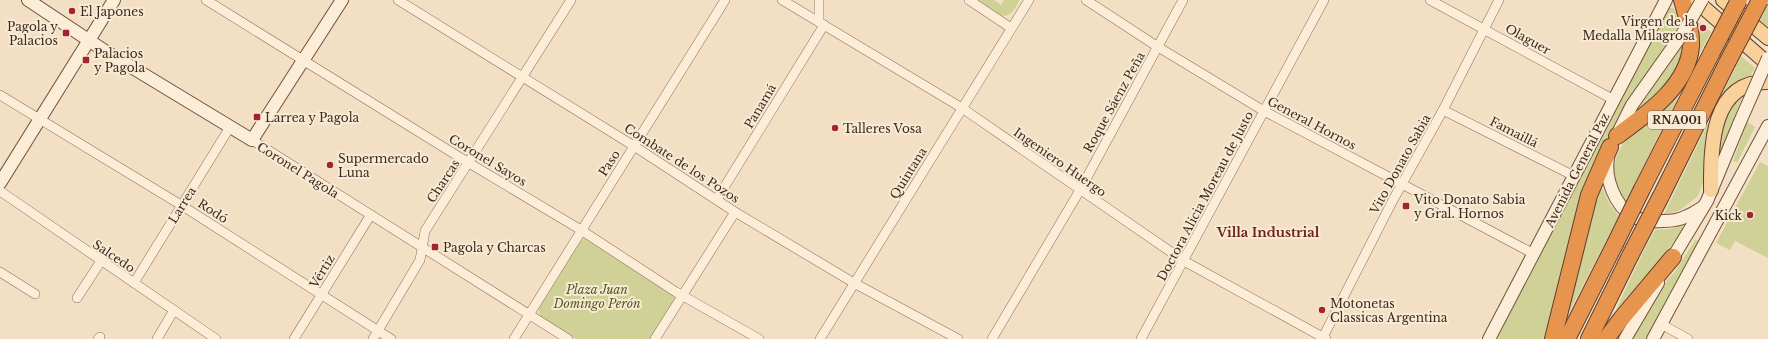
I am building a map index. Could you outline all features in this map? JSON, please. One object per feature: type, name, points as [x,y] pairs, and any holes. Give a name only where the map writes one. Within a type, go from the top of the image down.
[{"type":"highway","points":[[1553,339],[1590,196],[1613,141],[1668,93],[1678,82],[1685,70],[1689,59],[1691,44],[1682,0]]},
{"type":"highway","name":"RNA001","points":[[1567,339],[1739,0]]},
{"type":"highway","name":"RNA001","points":[[1589,339],[1760,0]]},
{"type":"highway","points":[[1606,339],[1620,319],[1673,257]]},
{"type":"main road","points":[[1695,0],[1768,64]]},
{"type":"main road","points":[[1723,0],[1768,38]]},
{"type":"main road","points":[[1711,190],[1711,152],[1714,130],[1719,115],[1726,103],[1737,91],[1755,83],[1768,82]]},
{"type":"street","name":"Coronel Pagola","points":[[28,0],[88,40],[252,140],[370,216],[422,246],[568,339]]},
{"type":"street","points":[[0,183],[114,0]]},
{"type":"street","name":"Coronel Sayos","points":[[206,0],[302,61],[581,230],[682,295],[759,339]]},
{"type":"street","points":[[252,140],[342,0]]},
{"type":"street","name":"Combate de los Pozos","points":[[398,0],[634,146],[735,212],[854,284],[958,339]]},
{"type":"street","name":"Charcas","points":[[376,335],[420,260],[425,231],[571,0]]},
{"type":"street","name":"Paso","points":[[514,339],[528,314],[725,0]]},
{"type":"street","name":"Ingeniero Huergo","points":[[782,0],[962,108],[1184,261],[1324,338]]},
{"type":"street","points":[[819,0],[822,23]]},
{"type":"street","points":[[969,0],[1011,28]]},
{"type":"street","name":"Quintana","points":[[820,339],[1011,28],[1030,0]]},
{"type":"street","name":"General Hornos","points":[[1086,0],[1158,47],[1264,111],[1534,254]]},
{"type":"street","name":"Roque Sáenz Peña","points":[[992,339],[1080,190],[1183,0]]},
{"type":"street","name":"Doctora Alicia Moreau de Justo","points":[[1141,339],[1324,0]]},
{"type":"street","name":"Olaguer","points":[[1430,0],[1614,100]]},
{"type":"street","name":"Vito Donato Sabia","points":[[1324,338],[1402,184],[1443,110],[1499,0]]},
{"type":"street","name":"Avenida General Paz","points":[[1489,339],[1666,0]]},
{"type":"street","points":[[1702,0],[1683,33],[1632,105],[1613,141],[1607,166],[1610,184],[1615,197],[1631,216],[1639,220],[1652,222],[1676,220],[1687,217],[1703,207]]},
{"type":"street","name":"Panamá","points":[[717,200],[822,23]]},
{"type":"street","points":[[1625,339],[1703,207],[1768,58]]},
{"type":"street","name":"Rodó","points":[[0,95],[181,205],[322,295],[376,335],[391,339]]},
{"type":"street","name":"Famaillá","points":[[1443,110],[1574,176]]},
{"type":"street","points":[[1653,339],[1768,126]]},
{"type":"street","name":"Larrea","points":[[134,283],[230,127]]},
{"type":"street","name":"Salcedo","points":[[0,191],[216,339]]},
{"type":"street","points":[[655,339],[735,212]]},
{"type":"street","name":"Vértiz","points":[[294,339],[370,216]]},
{"type":"street","points":[[78,298],[101,261]]},
{"type":"street","points":[[0,272],[35,294]]},
{"type":"street","points":[[157,339],[174,310]]},
{"type":"street","points":[[1660,324],[1688,339]]},
{"type":"green space","points":[[977,0],[994,0],[1001,5],[1004,0],[1020,0],[1012,13],[1004,16],[992,11]]},
{"type":"green space","points":[[1768,5],[1768,27],[1760,21]]},
{"type":"green space","points":[[1667,8],[1673,8],[1678,14],[1680,23],[1609,135],[1590,179],[1550,320],[1543,339],[1497,339]]},
{"type":"green space","points":[[1701,23],[1711,32],[1694,64],[1695,24]]},
{"type":"green space","points":[[1685,38],[1686,46],[1672,80],[1641,111],[1638,109]]},
{"type":"green space","points":[[1741,56],[1755,68],[1749,79],[1738,84],[1698,196],[1679,211],[1664,214]]},
{"type":"green space","points":[[1688,77],[1625,203],[1613,176],[1616,159],[1622,146],[1642,120]]},
{"type":"green space","points":[[1742,98],[1718,161],[1718,138],[1720,125],[1729,108]]},
{"type":"green space","points":[[1747,122],[1755,127],[1737,163],[1733,161]]},
{"type":"green space","name":"Kick","points":[[1760,162],[1768,166],[1768,258],[1735,241],[1730,250],[1716,243]]},
{"type":"green space","points":[[1601,185],[1610,205],[1619,216],[1566,318],[1593,202]]},
{"type":"green space","points":[[1681,225],[1684,229],[1607,328],[1655,230],[1671,229]]},
{"type":"green space","name":"Plaza Juan Domingo Perón","points":[[585,238],[591,240],[677,297],[653,339],[576,339],[543,319],[539,313],[539,308],[580,241]]},
{"type":"green space","points":[[1695,240],[1699,241],[1647,339],[1631,339],[1668,279],[1674,273]]},
{"type":"place","name":"El Japones","points":[[72,11]]},
{"type":"place","name":"Virgen de la Medalla Milagrosa","points":[[1703,28]]},
{"type":"place","name":"Pagola y Palacios","points":[[66,33]]},
{"type":"place","name":"Palacios y Pagola","points":[[86,60]]},
{"type":"place","name":"Larrea y Pagola","points":[[257,117]]},
{"type":"place","name":"Talleres Vosa","points":[[835,128]]},
{"type":"place","name":"Supermercado Luna","points":[[330,165]]},
{"type":"place","name":"Vito Donato Sabia y Gral. Hornos","points":[[1406,206]]},
{"type":"place","name":"Kick","points":[[1750,215]]},
{"type":"place","name":"Pagola y Charcas","points":[[435,247]]},
{"type":"place","name":"Motonetas Classicas Argentina","points":[[1322,310]]},
{"type":"district","name":"Villa Industrial","points":[[1268,232]]}]
